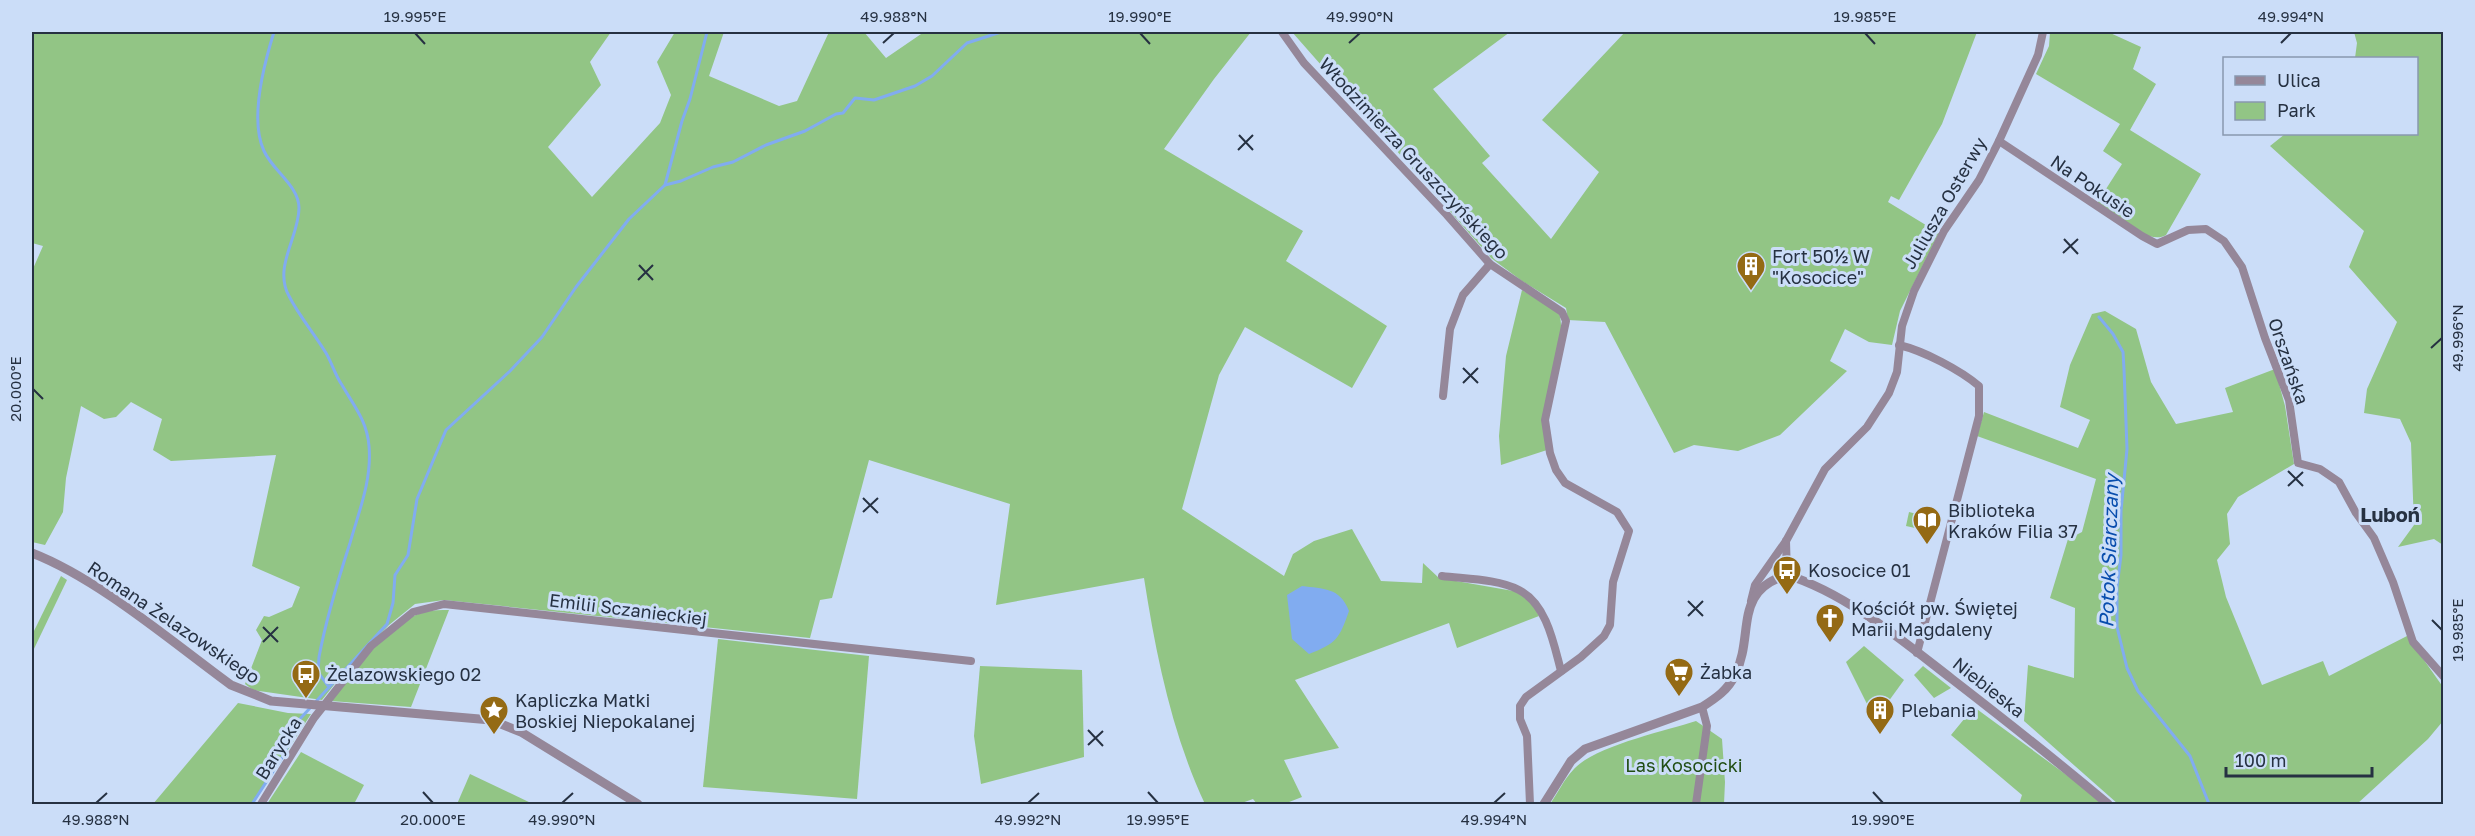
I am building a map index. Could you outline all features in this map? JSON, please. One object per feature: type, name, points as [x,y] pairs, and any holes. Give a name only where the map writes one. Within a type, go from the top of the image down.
[{"type":"street","name":"Włodzimierza Gruszczyńskiego","points":[[1282,32],[1304,63],[1490,264],[1562,312],[1566,321],[1545,420],[1550,453],[1556,470],[1565,483],[1617,512],[1629,531],[1612,582],[1610,625],[1596,645],[1526,697],[1520,706],[1520,719],[1527,736],[1530,804]]},
{"type":"street","name":"Juliusza Osterwy","points":[[1702,707],[1718,698],[1736,674],[1755,585],[1786,541],[1825,469],[1868,427],[1889,393],[1896,372],[1907,307],[1921,273],[1944,231],[1979,180],[1999,141],[2038,55],[2043,32]]},
{"type":"street","name":"Na Pokusie","points":[[1999,141],[2142,236],[2157,244],[2175,237]]},
{"type":"street","name":"Orszańska","points":[[2175,237],[2188,231],[2206,229],[2212,231],[2224,241],[2242,267],[2265,339],[2289,400],[2298,463],[2320,469],[2339,482],[2377,544],[2393,582],[2413,642],[2444,677]]},
{"type":"street","points":[[1443,396],[1450,329],[1463,296],[1490,264]]},
{"type":"street","points":[[1899,345],[1921,353],[1969,378],[1979,386],[1979,416],[1917,653]]},
{"type":"street","points":[[1751,600],[1762,586],[1787,575],[1786,541]]},
{"type":"street","name":"Romana Żelazowskiego","points":[[32,553],[53,561],[118,602],[231,685],[260,698],[320,707],[491,720],[521,732],[638,804]]},
{"type":"street","name":"Niebieska","points":[[1787,575],[1850,606],[1917,653],[2053,758],[2108,804]]},
{"type":"street","points":[[1442,576],[1499,584],[1520,590],[1534,604],[1546,622],[1561,671]]},
{"type":"street","name":"Emilii Sczanieckiej","points":[[320,707],[371,646],[396,624],[413,612],[444,604],[972,661]]},
{"type":"street","name":"Barycka","points":[[261,804],[320,707]]},
{"type":"street","points":[[1544,804],[1571,761],[1586,749],[1702,707],[1707,726],[1696,804]]},
{"type":"green space","points":[[32,32],[611,32],[590,62],[601,85],[548,147],[592,197],[660,123],[671,95],[657,62],[675,32],[724,32],[709,76],[779,106],[797,101],[829,32],[864,32],[886,58],[924,32],[1251,32],[1164,149],[1303,231],[1286,261],[1387,326],[1352,388],[1245,327],[1219,375],[1182,509],[1284,576],[1293,554],[1314,541],[1352,529],[1381,581],[1422,583],[1423,563],[1439,578],[1519,592],[1533,605],[1539,616],[1457,648],[1449,623],[1295,680],[1339,748],[1284,760],[1302,797],[1284,804],[1257,804],[1253,799],[1239,804],[1205,804],[1174,722],[1154,636],[1144,578],[996,605],[1010,504],[869,460],[832,598],[820,600],[810,638],[444,600],[415,604],[389,625],[349,666],[322,700],[253,690],[245,684],[262,640],[256,630],[264,616],[269,617],[292,607],[300,587],[252,566],[276,455],[171,461],[153,450],[162,419],[131,402],[116,417],[104,419],[81,406],[66,478],[63,512],[45,545],[32,542],[32,271],[43,246],[32,243]]},
{"type":"green space","points":[[1292,32],[1510,32],[1433,89],[1490,156],[1482,163],[1551,239],[1599,172],[1542,120],[1625,32],[1977,32],[1942,124],[1899,200],[1891,196],[1888,202],[1939,233],[1900,311],[1892,345],[1869,342],[1845,329],[1830,361],[1847,371],[1780,435],[1738,451],[1694,445],[1674,453],[1605,322],[1568,320],[1566,308],[1522,281],[1491,258]]},
{"type":"green space","points":[[2050,32],[2108,32],[2141,47],[2133,69],[2156,84],[2130,130],[2201,174],[2166,235],[2159,237],[2140,233],[2097,203],[2122,164],[2103,151],[2120,124],[2036,74],[2049,46]]},
{"type":"green space","points":[[2354,32],[2443,32],[2443,545],[2434,539],[2398,547],[2414,525],[2411,443],[2400,419],[2364,413],[2367,389],[2397,322],[2349,267],[2364,231],[2270,146],[2284,135],[2418,135],[2418,57],[2355,57],[2357,43]]},
{"type":"green space","points":[[1522,290],[1559,313],[1561,325],[1545,417],[1547,450],[1501,465],[1499,436],[1506,356]]},
{"type":"green space","points":[[2105,311],[2136,329],[2151,382],[2176,424],[2233,412],[2225,388],[2275,369],[2285,406],[2294,464],[2238,497],[2227,514],[2230,544],[2217,560],[2226,597],[2262,685],[2323,661],[2329,676],[2407,636],[2443,687],[2443,721],[2428,739],[2357,804],[2118,804],[2024,721],[2028,665],[2074,678],[2075,608],[2050,598],[2068,539],[2082,532],[2096,479],[1977,436],[1984,412],[2078,448],[2090,420],[2060,407],[2070,365],[2092,314]]},
{"type":"green space","points":[[1909,512],[1936,519],[1933,532],[1906,526]]},
{"type":"green space","points":[[61,576],[67,580],[32,653],[32,635]]},
{"type":"green space","points":[[449,610],[411,707],[331,701],[372,648],[397,625],[425,612]]},
{"type":"green space","points":[[718,639],[869,656],[857,799],[703,787]]},
{"type":"green space","points":[[1864,646],[1904,680],[1875,720],[1846,662]]},
{"type":"green space","points":[[980,666],[1082,670],[1084,757],[981,784],[974,736]]},
{"type":"green space","points":[[1923,666],[1951,688],[1934,698],[1914,675]]},
{"type":"green space","points":[[238,703],[288,713],[311,714],[253,804],[153,804]]},
{"type":"green space","points":[[1974,707],[2076,782],[2102,804],[2019,804],[2022,795],[1951,735]]},
{"type":"green space","name":"Las Kosocicki","points":[[1696,721],[1722,739],[1724,804],[1550,804],[1570,773],[1598,753]]},
{"type":"green space","points":[[301,752],[364,785],[354,804],[267,804]]},
{"type":"green space","points":[[470,774],[533,804],[457,804]]},
{"type":"water","points":[[1302,586],[1336,593],[1349,611],[1336,639],[1326,647],[1309,654],[1292,639],[1287,595]]},
{"type":"waterway","points":[[274,32],[262,75],[258,123],[264,151],[298,200],[298,219],[285,263],[285,285],[293,303],[326,353],[359,414],[366,429],[369,446],[369,471],[364,495],[325,628],[319,657],[318,672],[328,686]]},
{"type":"waterway","points":[[665,185],[707,32]]},
{"type":"waterway","points":[[252,804],[283,756],[299,720],[387,624],[393,603],[395,575],[408,555],[417,499],[446,430],[510,371],[542,337],[576,287],[629,219],[665,185],[733,162],[766,145],[805,131],[836,114],[843,113],[855,98],[874,100],[915,86],[932,76],[967,43],[1001,32]]},
{"type":"waterway","name":"Potok Siarczany","points":[[2099,317],[2113,334],[2123,352],[2124,369],[2127,449],[2121,511],[2117,627],[2127,668],[2138,691],[2190,756],[2209,804]]},
{"type":"place","name":"Fort 50½ W \"Kosocice\"","points":[[1751,292]]},
{"type":"place","name":"Biblioteka Kraków Filia 37","points":[[1927,546]]},
{"type":"place","name":"Kosocice 01","points":[[1787,596]]},
{"type":"place","name":"Kościół pw. Świętej Marii Magdaleny","points":[[1830,644]]},
{"type":"place","name":"Żabka","points":[[1679,698]]},
{"type":"place","name":"Żelazowskiego 02","points":[[306,700]]},
{"type":"place","name":"Kapliczka Matki Boskiej Niepokalanej","points":[[494,736]]},
{"type":"place","name":"Plebania","points":[[1880,736]]},
{"type":"district","name":"Luboń","points":[[2390,514]]}]
